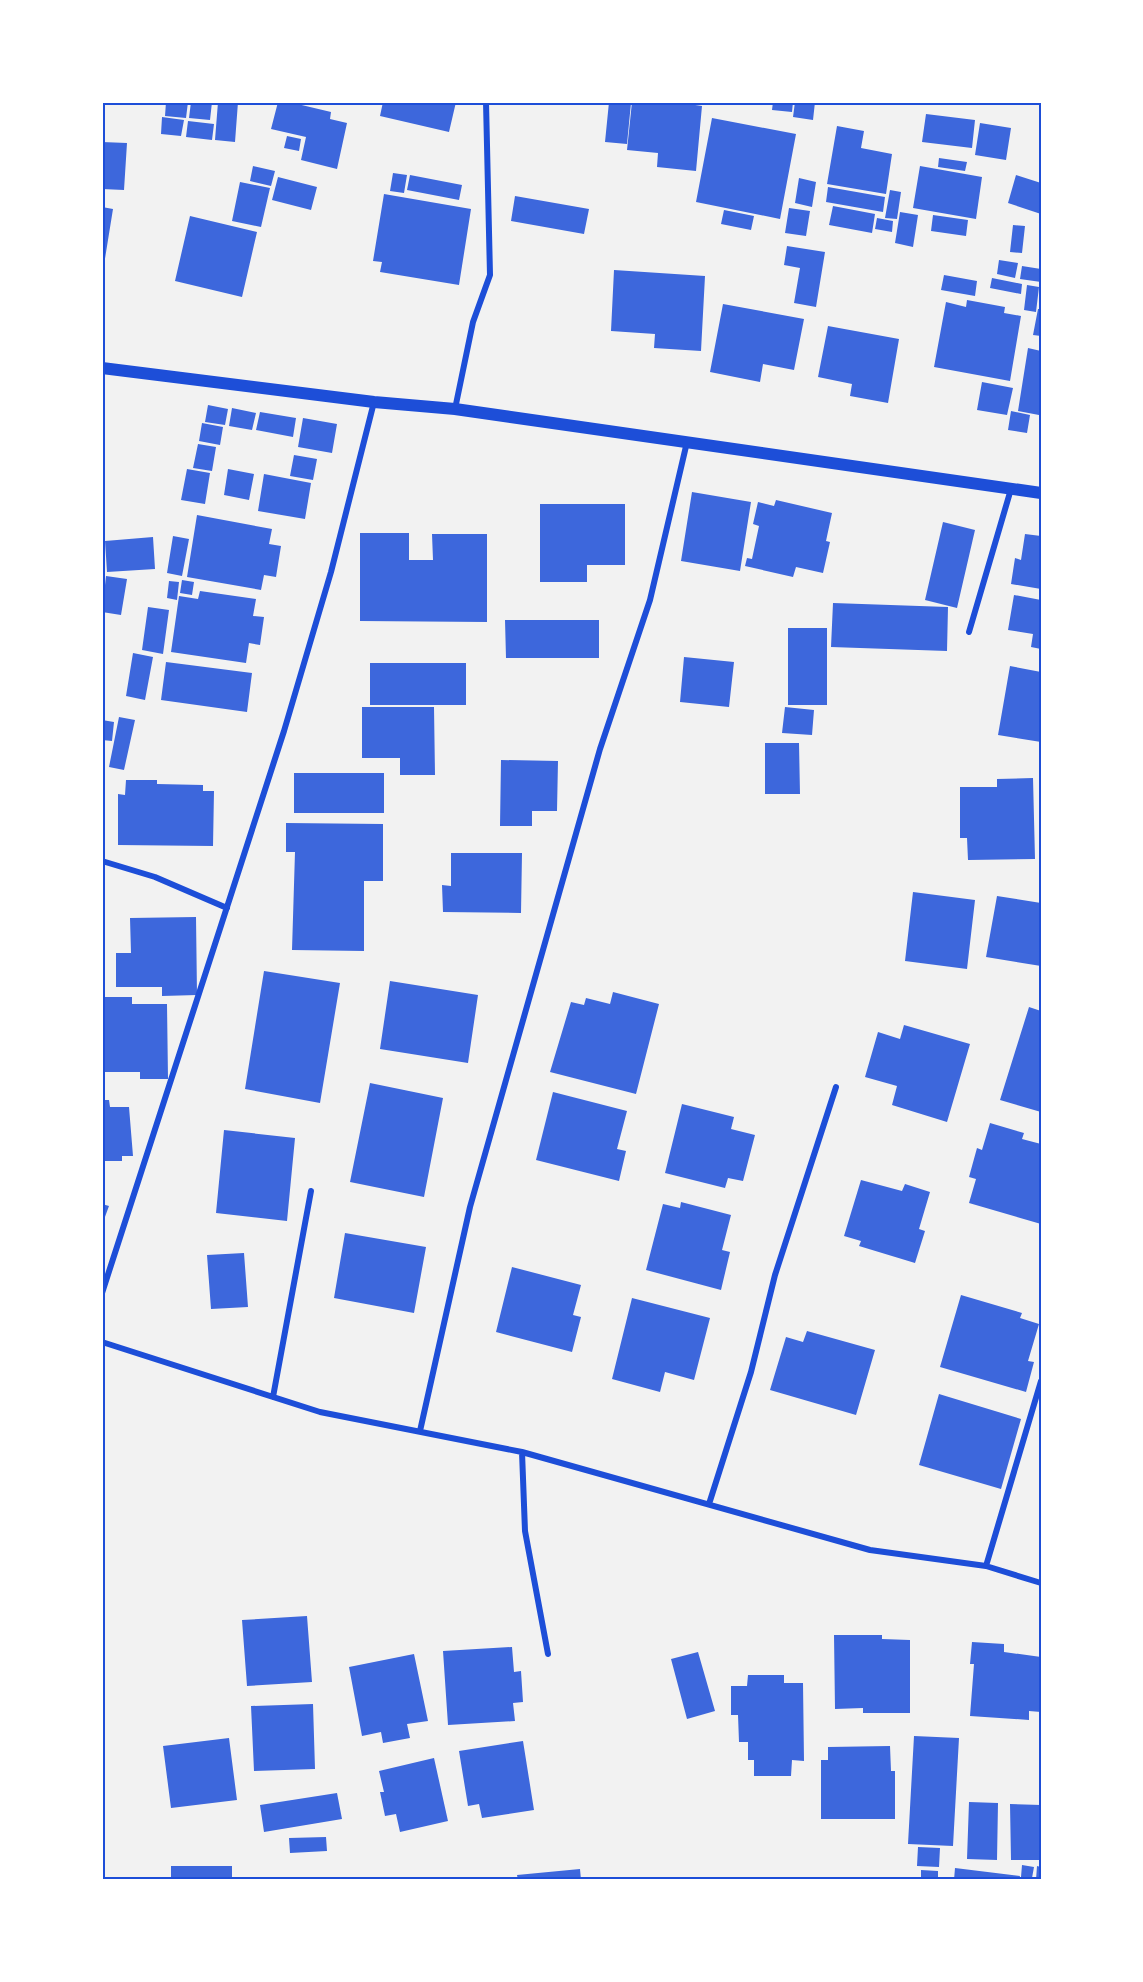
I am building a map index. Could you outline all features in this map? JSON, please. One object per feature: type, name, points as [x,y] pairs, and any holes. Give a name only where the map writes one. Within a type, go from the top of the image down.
[{"type":"main road","points":[[102,368],[374,402],[455,409],[1041,494]]},
{"type":"street","points":[[455,409],[473,322],[490,275],[486,102]]},
{"type":"street","points":[[102,1293],[284,731],[331,572],[374,402]]},
{"type":"street","points":[[420,1431],[471,1207],[600,749],[650,600],[687,442]]},
{"type":"street","points":[[969,632],[1011,489]]},
{"type":"street","points":[[102,861],[155,877],[227,908]]},
{"type":"street","points":[[709,1504],[751,1372],[776,1275],[836,1086]]},
{"type":"street","points":[[273,1397],[311,1191]]},
{"type":"street","points":[[102,1342],[320,1412],[522,1452],[870,1550],[986,1566],[1041,1583]]},
{"type":"street","points":[[986,1566],[1041,1381]]},
{"type":"street","points":[[522,1452],[525,1531],[548,1654]]},
{"type":"building","points":[[166,102],[188,102],[186,118],[165,116]]},
{"type":"building","points":[[191,102],[212,102],[210,120],[189,118]]},
{"type":"building","points":[[218,102],[238,102],[235,142],[215,140]]},
{"type":"building","points":[[278,102],[289,102],[331,112],[330,119],[347,123],[337,169],[301,160],[306,137],[271,129]]},
{"type":"building","points":[[383,102],[456,102],[449,132],[380,116]]},
{"type":"building","points":[[609,102],[631,103],[627,144],[605,142]]},
{"type":"building","points":[[632,102],[675,102],[702,106],[696,171],[657,167],[658,153],[627,150]]},
{"type":"building","points":[[773,102],[793,102],[792,112],[772,110]]},
{"type":"building","points":[[795,102],[815,102],[813,120],[793,117]]},
{"type":"building","points":[[926,114],[975,120],[972,148],[922,142]]},
{"type":"building","points":[[162,117],[184,120],[181,136],[161,134]]},
{"type":"building","points":[[712,118],[796,134],[780,219],[696,202]]},
{"type":"building","points":[[188,121],[214,124],[212,140],[186,137]]},
{"type":"building","points":[[980,123],[1011,128],[1006,160],[975,155]]},
{"type":"building","points":[[837,126],[864,131],[861,148],[892,154],[886,194],[827,184]]},
{"type":"building","points":[[287,136],[301,139],[299,151],[284,148]]},
{"type":"building","points":[[102,142],[127,143],[124,190],[102,189]]},
{"type":"building","points":[[939,158],[967,162],[965,171],[938,167]]},
{"type":"building","points":[[253,166],[275,171],[271,186],[250,181]]},
{"type":"building","points":[[920,166],[982,177],[976,219],[913,208]]},
{"type":"building","points":[[393,173],[407,175],[404,193],[390,191]]},
{"type":"building","points":[[410,175],[462,185],[459,200],[407,190]]},
{"type":"building","points":[[1016,175],[1041,183],[1041,214],[1008,203]]},
{"type":"building","points":[[278,177],[317,187],[311,210],[272,200]]},
{"type":"building","points":[[799,178],[816,182],[812,207],[795,203]]},
{"type":"building","points":[[240,182],[270,188],[261,227],[232,221]]},
{"type":"building","points":[[828,187],[885,197],[883,212],[826,202]]},
{"type":"building","points":[[890,190],[901,192],[897,219],[885,218]]},
{"type":"building","points":[[384,194],[471,209],[459,285],[380,272],[382,262],[373,261]]},
{"type":"building","points":[[515,196],[589,209],[584,234],[511,221]]},
{"type":"building","points":[[833,206],[875,214],[872,233],[829,225]]},
{"type":"building","points":[[102,207],[113,209],[103,271],[102,271]]},
{"type":"building","points":[[789,208],[810,211],[806,236],[785,233]]},
{"type":"building","points":[[724,210],[754,216],[751,230],[721,224]]},
{"type":"building","points":[[900,212],[918,215],[913,247],[895,243]]},
{"type":"building","points":[[933,215],[968,220],[966,236],[931,231]]},
{"type":"building","points":[[190,216],[257,232],[242,297],[175,281]]},
{"type":"building","points":[[877,218],[893,221],[892,232],[875,229]]},
{"type":"building","points":[[1013,225],[1025,226],[1022,253],[1010,252]]},
{"type":"building","points":[[787,246],[825,252],[816,307],[794,303],[800,268],[784,265]]},
{"type":"building","points":[[999,260],[1018,263],[1015,278],[997,274]]},
{"type":"building","points":[[1022,266],[1041,269],[1041,282],[1020,279]]},
{"type":"building","points":[[614,270],[705,276],[701,351],[654,348],[655,334],[611,331]]},
{"type":"building","points":[[944,275],[977,281],[975,296],[941,290]]},
{"type":"building","points":[[992,278],[1022,284],[1021,294],[990,288]]},
{"type":"building","points":[[1027,285],[1039,287],[1036,312],[1024,310]]},
{"type":"building","points":[[967,300],[1005,307],[1004,313],[1021,316],[1010,381],[934,367],[946,302],[966,307]]},
{"type":"building","points":[[723,304],[804,319],[794,370],[763,364],[760,382],[710,372]]},
{"type":"building","points":[[1038,309],[1041,309],[1041,336],[1033,335]]},
{"type":"building","points":[[828,326],[899,339],[888,403],[850,396],[852,384],[818,377]]},
{"type":"building","points":[[1028,348],[1041,351],[1041,418],[1039,415],[1018,411]]},
{"type":"building","points":[[982,382],[1013,388],[1007,415],[977,410]]},
{"type":"building","points":[[208,405],[228,409],[225,425],[205,422]]},
{"type":"building","points":[[232,408],[256,413],[252,430],[229,426]]},
{"type":"building","points":[[1011,411],[1030,415],[1027,433],[1008,430]]},
{"type":"building","points":[[260,412],[296,418],[293,437],[256,430]]},
{"type":"building","points":[[303,418],[337,424],[332,453],[298,447]]},
{"type":"building","points":[[202,423],[223,427],[220,445],[199,441]]},
{"type":"building","points":[[198,444],[216,447],[212,471],[193,468]]},
{"type":"building","points":[[294,455],[317,459],[313,480],[290,476]]},
{"type":"building","points":[[187,469],[210,473],[205,504],[181,500]]},
{"type":"building","points":[[228,469],[254,474],[249,500],[224,495]]},
{"type":"building","points":[[264,474],[311,483],[305,519],[258,511]]},
{"type":"building","points":[[692,492],[751,502],[740,571],[681,561]]},
{"type":"building","points":[[776,500],[832,513],[826,541],[830,542],[823,573],[796,567],[793,577],[745,566],[747,558],[752,559],[759,526],[753,524],[758,502],[774,506]]},
{"type":"building","points":[[540,504],[625,504],[625,565],[587,565],[587,582],[540,582]]},
{"type":"building","points":[[197,515],[272,529],[269,544],[281,546],[276,577],[264,575],[261,590],[187,577]]},
{"type":"building","points":[[943,522],[975,530],[957,608],[925,600]]},
{"type":"building","points":[[360,533],[409,533],[409,560],[433,560],[432,534],[487,534],[487,622],[360,621]]},
{"type":"building","points":[[1025,534],[1041,536],[1041,589],[1011,584],[1015,558],[1021,560]]},
{"type":"building","points":[[173,536],[189,539],[182,576],[167,573]]},
{"type":"building","points":[[153,537],[155,569],[107,572],[105,541]]},
{"type":"building","points":[[106,576],[127,579],[121,615],[102,612]]},
{"type":"building","points":[[182,580],[194,582],[192,595],[180,593]]},
{"type":"building","points":[[169,581],[179,582],[177,600],[167,598]]},
{"type":"building","points":[[200,591],[256,599],[253,616],[264,617],[260,645],[249,643],[246,663],[171,652],[179,596],[198,599]]},
{"type":"building","points":[[1014,595],[1041,600],[1041,649],[1031,647],[1033,634],[1008,630]]},
{"type":"building","points":[[833,603],[948,607],[947,651],[831,647]]},
{"type":"building","points":[[148,607],[169,610],[163,654],[142,650]]},
{"type":"building","points":[[505,620],[599,620],[599,658],[506,658]]},
{"type":"building","points":[[788,628],[827,628],[827,705],[788,705]]},
{"type":"building","points":[[133,653],[153,657],[145,700],[126,696]]},
{"type":"building","points":[[684,657],[734,662],[729,707],[680,702]]},
{"type":"building","points":[[166,662],[252,673],[247,712],[161,700]]},
{"type":"building","points":[[370,663],[466,663],[466,705],[370,705]]},
{"type":"building","points":[[1010,666],[1041,672],[1041,742],[998,735]]},
{"type":"building","points":[[362,707],[434,707],[435,775],[400,775],[400,758],[362,758]]},
{"type":"building","points":[[785,707],[814,710],[812,735],[782,733]]},
{"type":"building","points":[[119,717],[135,720],[124,770],[109,767]]},
{"type":"building","points":[[102,720],[114,722],[112,741],[102,740]]},
{"type":"building","points":[[765,743],[799,743],[800,794],[765,794]]},
{"type":"building","points":[[501,760],[558,761],[557,811],[532,811],[532,826],[500,826]]},
{"type":"building","points":[[294,773],[384,773],[384,813],[294,813]]},
{"type":"building","points":[[1033,778],[1035,859],[968,860],[967,838],[960,838],[960,787],[997,787],[997,779]]},
{"type":"building","points":[[126,780],[157,780],[157,784],[203,785],[203,791],[214,791],[213,846],[118,845],[118,794],[125,795]]},
{"type":"building","points":[[286,823],[383,824],[383,881],[364,881],[364,951],[292,950],[295,852],[286,852]]},
{"type":"building","points":[[451,853],[522,853],[521,913],[443,912],[442,885],[451,886]]},
{"type":"building","points":[[913,892],[975,900],[967,969],[905,961]]},
{"type":"building","points":[[997,896],[1041,903],[1041,966],[986,957]]},
{"type":"building","points":[[196,917],[197,995],[162,996],[162,987],[116,987],[116,953],[131,953],[130,918]]},
{"type":"building","points":[[264,971],[340,983],[320,1103],[245,1089]]},
{"type":"building","points":[[390,981],[478,995],[468,1063],[380,1049]]},
{"type":"building","points":[[613,992],[659,1004],[636,1094],[550,1072],[571,1002],[584,1005],[586,998],[610,1004]]},
{"type":"building","points":[[102,997],[132,997],[132,1004],[167,1004],[168,1079],[140,1079],[140,1072],[102,1072]]},
{"type":"building","points":[[1029,1007],[1041,1011],[1041,1112],[1000,1100]]},
{"type":"building","points":[[904,1025],[970,1044],[947,1122],[892,1105],[897,1086],[865,1077],[878,1032],[900,1039]]},
{"type":"building","points":[[370,1083],[443,1098],[424,1197],[350,1182]]},
{"type":"building","points":[[553,1092],[627,1111],[617,1149],[626,1151],[619,1181],[536,1160]]},
{"type":"building","points":[[102,1100],[109,1100],[110,1107],[129,1107],[133,1156],[122,1156],[122,1161],[102,1161]]},
{"type":"building","points":[[682,1104],[734,1117],[731,1129],[755,1135],[743,1181],[728,1178],[725,1188],[665,1173]]},
{"type":"building","points":[[990,1123],[1024,1133],[1022,1139],[1041,1144],[1041,1224],[969,1203],[976,1179],[969,1177],[977,1148],[982,1150]]},
{"type":"building","points":[[224,1130],[295,1138],[287,1221],[216,1213]]},
{"type":"building","points":[[861,1180],[902,1191],[905,1184],[930,1192],[919,1229],[925,1231],[915,1263],[859,1246],[861,1241],[844,1236]]},
{"type":"building","points":[[681,1202],[731,1215],[722,1250],[730,1252],[721,1290],[646,1270],[663,1204],[680,1208]]},
{"type":"building","points":[[102,1204],[109,1206],[102,1225]]},
{"type":"building","points":[[345,1233],[426,1247],[414,1313],[334,1298]]},
{"type":"building","points":[[244,1253],[248,1307],[211,1309],[207,1255]]},
{"type":"building","points":[[512,1267],[581,1285],[573,1315],[581,1317],[572,1352],[496,1332]]},
{"type":"building","points":[[961,1295],[1022,1313],[1020,1318],[1039,1324],[1028,1361],[1034,1362],[1026,1392],[940,1367]]},
{"type":"building","points":[[632,1298],[710,1318],[694,1380],[665,1372],[660,1392],[612,1379]]},
{"type":"building","points":[[807,1331],[875,1350],[856,1415],[770,1390],[786,1337],[803,1342]]},
{"type":"building","points":[[939,1394],[1021,1419],[1001,1489],[919,1465]]},
{"type":"building","points":[[307,1616],[312,1682],[247,1686],[242,1620]]},
{"type":"building","points":[[834,1635],[882,1635],[882,1639],[910,1640],[910,1713],[863,1713],[863,1708],[835,1709]]},
{"type":"building","points":[[972,1642],[1004,1644],[1004,1652],[1041,1657],[1041,1712],[1029,1711],[1029,1720],[970,1716],[974,1664],[970,1664]]},
{"type":"building","points":[[512,1647],[514,1672],[521,1671],[523,1702],[513,1703],[515,1721],[448,1725],[443,1651]]},
{"type":"building","points":[[698,1652],[715,1711],[687,1719],[671,1659]]},
{"type":"building","points":[[414,1654],[428,1721],[407,1724],[410,1738],[383,1743],[381,1732],[362,1736],[349,1667]]},
{"type":"building","points":[[748,1675],[784,1675],[784,1683],[803,1683],[804,1761],[792,1760],[791,1776],[754,1776],[754,1760],[748,1760],[748,1742],[739,1742],[738,1715],[731,1715],[731,1686],[747,1686]]},
{"type":"building","points":[[313,1704],[315,1769],[254,1771],[251,1706]]},
{"type":"building","points":[[914,1736],[959,1738],[953,1846],[908,1844]]},
{"type":"building","points":[[229,1738],[237,1800],[171,1808],[163,1746]]},
{"type":"building","points":[[523,1741],[534,1810],[482,1818],[479,1804],[468,1806],[459,1751]]},
{"type":"building","points":[[890,1746],[891,1771],[895,1771],[895,1819],[821,1819],[821,1760],[828,1760],[828,1747]]},
{"type":"building","points":[[434,1758],[448,1821],[400,1832],[396,1814],[385,1816],[380,1792],[384,1792],[379,1771]]},
{"type":"building","points":[[337,1793],[342,1819],[264,1832],[260,1805]]},
{"type":"building","points":[[969,1802],[998,1803],[997,1860],[967,1859]]},
{"type":"building","points":[[1010,1804],[1041,1805],[1041,1860],[1011,1860]]},
{"type":"building","points":[[326,1837],[327,1851],[290,1853],[289,1838]]},
{"type":"building","points":[[918,1847],[940,1848],[939,1867],[917,1866]]},
{"type":"building","points":[[1022,1865],[1034,1867],[1032,1878],[1021,1877]]},
{"type":"building","points":[[171,1866],[232,1866],[232,1880],[171,1880]]},
{"type":"building","points":[[1037,1866],[1041,1867],[1041,1880],[1036,1880]]},
{"type":"building","points":[[955,1868],[1020,1876],[1019,1880],[954,1880]]},
{"type":"building","points":[[580,1869],[581,1880],[518,1880],[517,1875]]},
{"type":"building","points":[[921,1870],[938,1871],[938,1880],[921,1880]]}]
